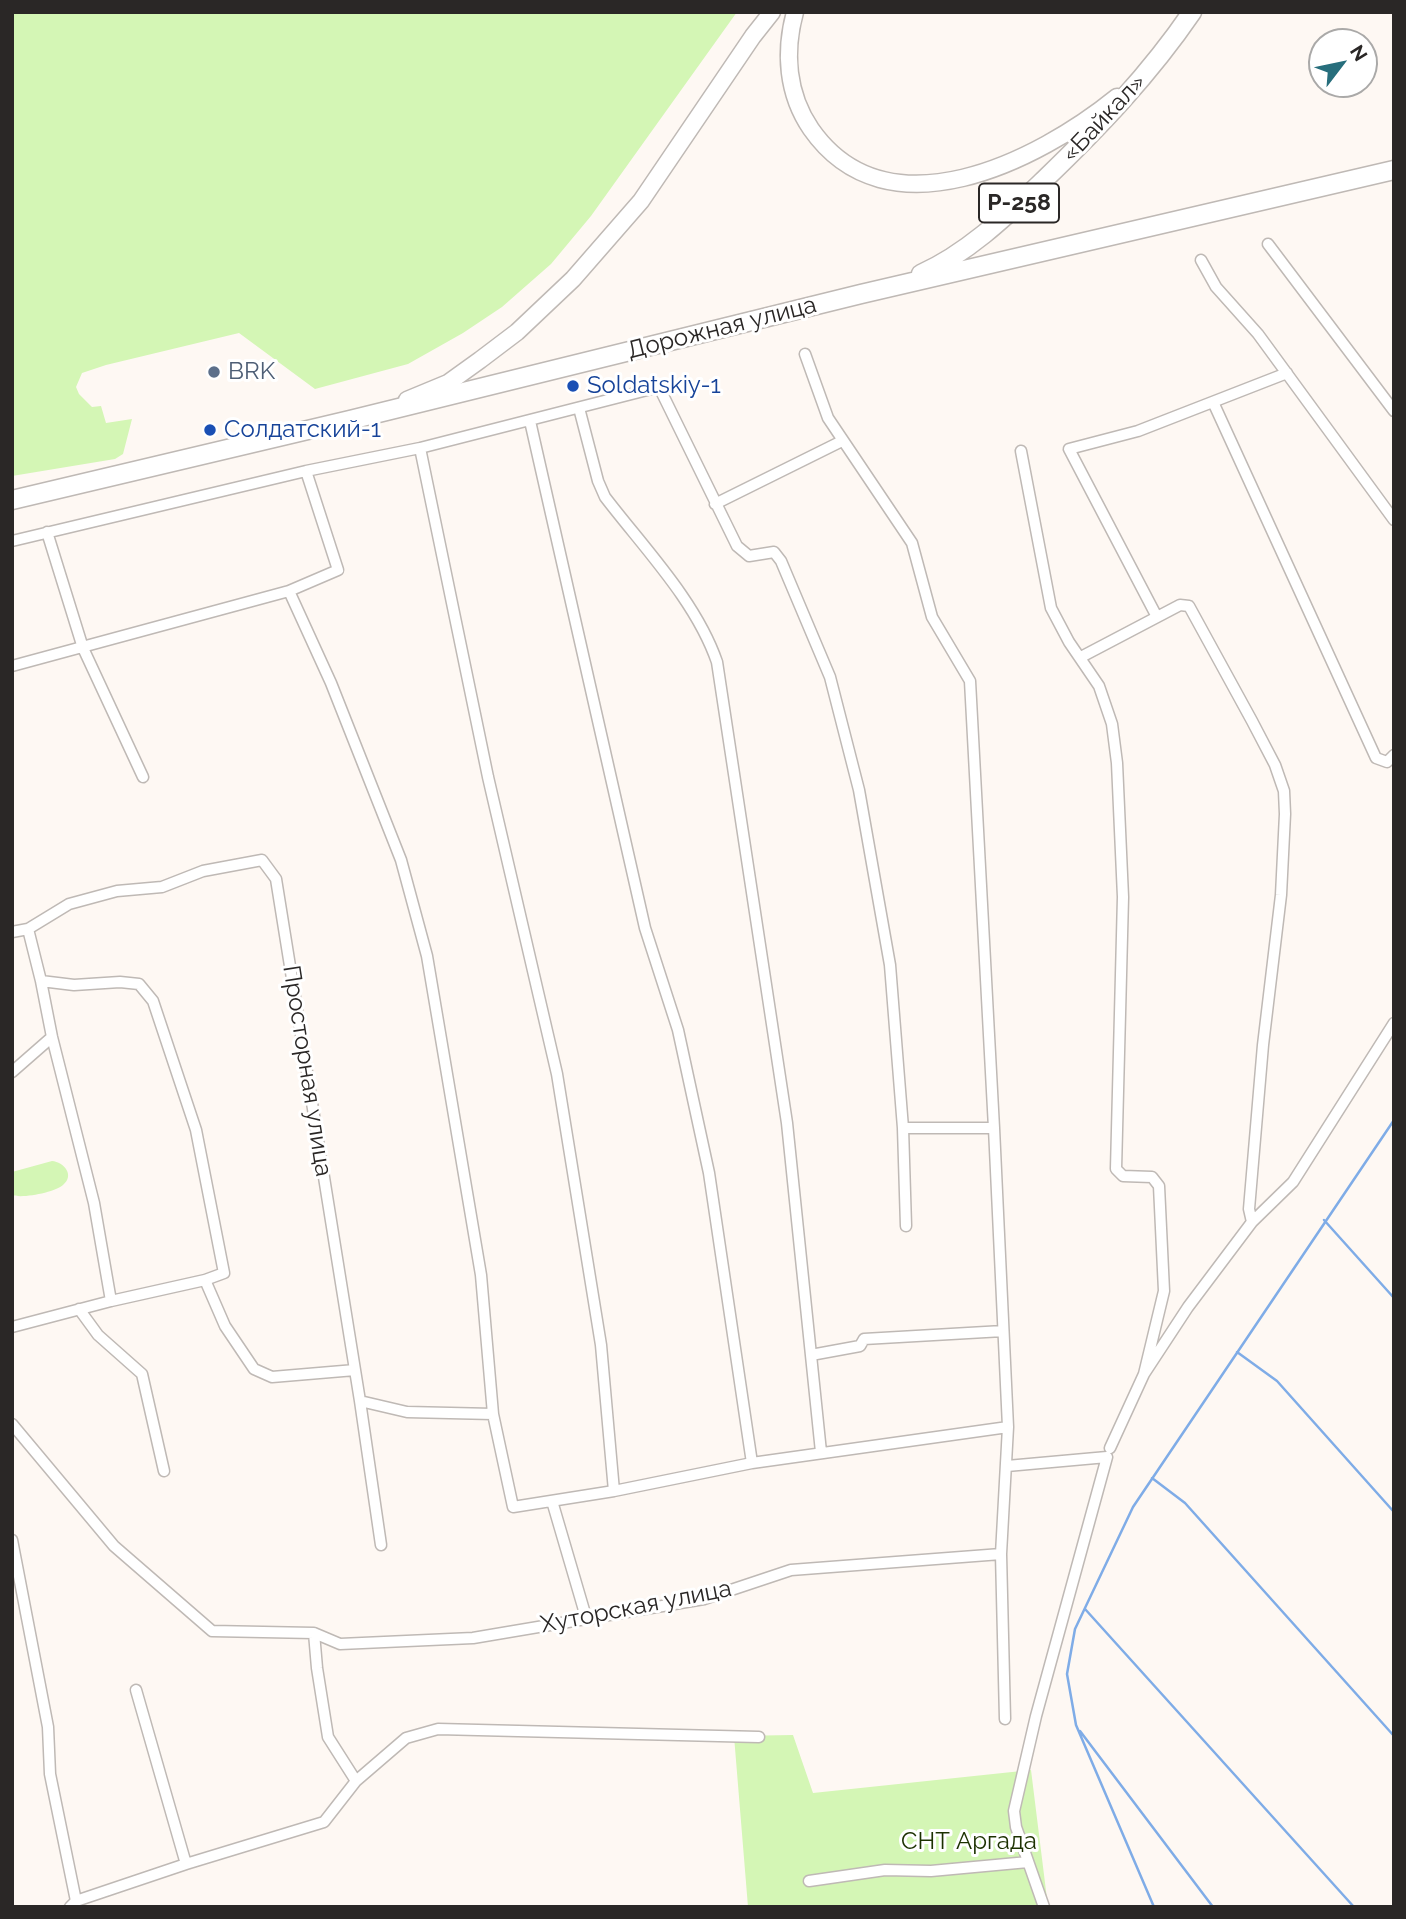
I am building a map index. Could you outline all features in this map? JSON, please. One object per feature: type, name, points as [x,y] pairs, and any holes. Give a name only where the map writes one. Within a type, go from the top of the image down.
[{"type":"highway","name":"«Байкал»","points":[[861,294],[928,270],[995,226],[1096,130],[1149,71],[1192,12]]},
{"type":"highway","points":[[861,294],[1394,170]]},
{"type":"highway","name":"Дорожная улица","points":[[12,500],[861,294]]},
{"type":"main road","points":[[350,420],[417,397],[448,383],[517,331],[573,279],[641,201],[772,12]]},
{"type":"main road","points":[[795,12],[791,26],[789,74],[800,111],[820,142],[848,165],[873,178],[891,182],[937,183],[998,167],[1092,117],[1149,71]]},
{"type":"street","points":[[1268,244],[1394,411]]},
{"type":"street","points":[[1201,260],[1216,287],[1258,334],[1394,520]]},
{"type":"street","points":[[805,354],[828,418],[912,543],[932,617],[970,681],[995,1128],[1008,1427],[1001,1554],[1005,1719]]},
{"type":"street","points":[[1157,617],[1069,449],[1138,431],[1287,373]]},
{"type":"street","points":[[12,541],[306,471],[420,448],[659,387],[737,546],[742,553],[749,556],[774,552],[781,561],[830,677],[859,790],[890,965],[903,1128],[906,1226]]},
{"type":"street","points":[[1213,402],[1376,758],[1387,762],[1394,755]]},
{"type":"street","points":[[579,408],[598,481],[605,497],[691,608],[708,636],[717,662],[788,1123],[821,1452]]},
{"type":"street","points":[[530,421],[645,928],[678,1030],[709,1172],[752,1463]]},
{"type":"street","points":[[715,504],[842,441]]},
{"type":"street","points":[[420,448],[488,777],[557,1074],[601,1345],[614,1491]]},
{"type":"street","points":[[1021,451],[1051,608],[1069,642],[1099,686],[1112,724],[1117,763],[1123,897],[1116,1168],[1123,1176],[1152,1177],[1159,1186],[1164,1291],[1144,1374]]},
{"type":"street","points":[[12,666],[289,591],[338,570],[306,471]]},
{"type":"street","points":[[47,531],[83,648],[143,777]]},
{"type":"street","points":[[289,591],[331,683],[401,860],[427,956],[481,1275],[493,1414],[513,1507],[614,1491],[752,1463],[1008,1427]]},
{"type":"street","points":[[1081,657],[1180,605],[1189,606],[1269,754],[1283,791],[1285,814],[1281,895],[1261,1072],[1249,1209],[1252,1222]]},
{"type":"street","name":"Просторная улица","points":[[12,932],[28,929],[69,904],[117,891],[162,887],[203,872],[262,860],[276,879],[381,1545]]},
{"type":"street","points":[[28,929],[94,1203],[111,1301]]},
{"type":"street","points":[[12,1327],[224,1273],[197,1130],[153,1001],[139,984],[121,982],[74,985],[41,981]]},
{"type":"street","points":[[1110,1448],[1144,1374],[1188,1307],[1252,1222],[1293,1182],[1394,1023]]},
{"type":"street","points":[[12,1072],[52,1037]]},
{"type":"street","points":[[903,1128],[995,1128]]},
{"type":"street","points":[[205,1280],[225,1326],[254,1369],[272,1377],[355,1370]]},
{"type":"street","points":[[79,1309],[98,1335],[142,1374],[164,1471]]},
{"type":"street","points":[[811,1355],[860,1346],[864,1339],[1003,1331]]},
{"type":"street","points":[[360,1401],[407,1412],[493,1414]]},
{"type":"street","name":"Хуторская улица","points":[[12,1424],[114,1546],[212,1631],[314,1633],[340,1644],[473,1637],[704,1599],[791,1570],[1001,1554]]},
{"type":"street","points":[[1007,1466],[1107,1457],[1036,1716],[1014,1811],[1016,1827],[1044,1907]]},
{"type":"street","points":[[552,1501],[586,1617]]},
{"type":"street","points":[[12,1540],[48,1727],[50,1774],[73,1904],[186,1864],[324,1822],[356,1781],[406,1738],[438,1729],[759,1737]]},
{"type":"street","points":[[314,1633],[328,1737],[356,1781]]},
{"type":"street","points":[[136,1690],[186,1864]]},
{"type":"street","points":[[809,1881],[884,1870],[931,1871],[1027,1861]]},
{"type":"green space","points":[[12,12],[737,12],[591,216],[551,264],[502,307],[463,333],[408,364],[315,389],[239,333],[106,365],[82,373],[76,387],[92,407],[101,406],[106,423],[132,419],[123,454],[115,459],[12,476]]},
{"type":"green space","points":[[52,1161],[60,1164],[68,1173],[63,1185],[39,1194],[12,1195],[12,1172]]},
{"type":"green space","name":"СНТ Аргада","points":[[793,1735],[813,1793],[1031,1770],[1048,1907],[748,1907],[734,1736]]},
{"type":"waterway","points":[[1154,1907],[1076,1725],[1067,1674],[1075,1629],[1133,1507],[1394,1120]]},
{"type":"waterway","points":[[1324,1220],[1394,1298]]},
{"type":"waterway","points":[[1237,1352],[1277,1381],[1394,1512]]},
{"type":"waterway","points":[[1152,1478],[1185,1503],[1394,1736]]},
{"type":"waterway","points":[[1085,1609],[1354,1907]]},
{"type":"waterway","points":[[1080,1731],[1213,1907]]},
{"type":"place","name":"BRK","points":[[214,372]]},
{"type":"place","name":"Soldatskiy-1","points":[[573,386]]},
{"type":"place","name":"Солдатский-1","points":[[210,430]]}]
